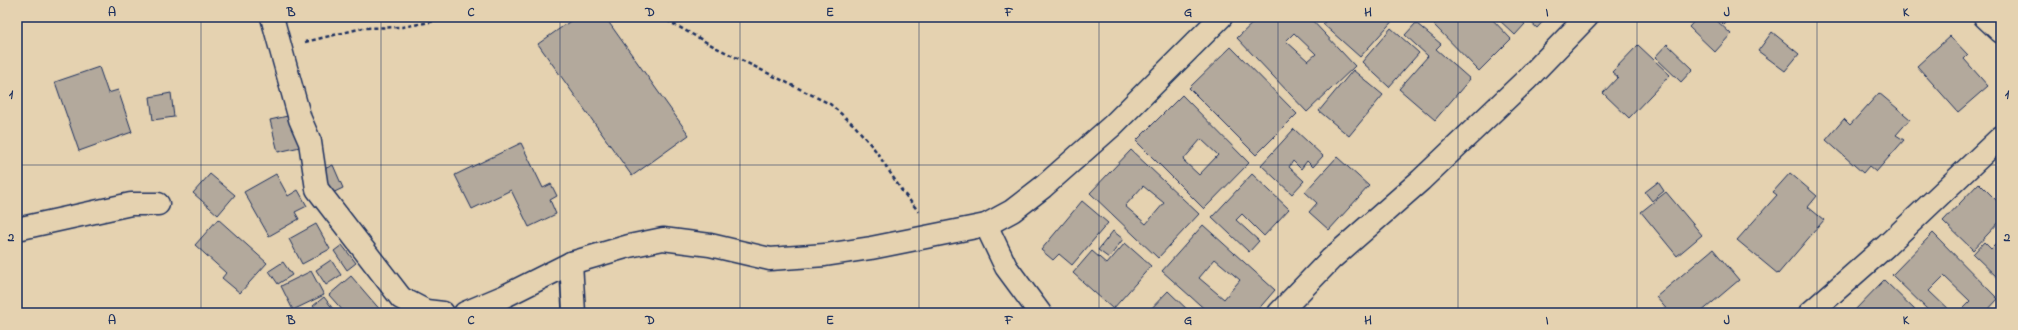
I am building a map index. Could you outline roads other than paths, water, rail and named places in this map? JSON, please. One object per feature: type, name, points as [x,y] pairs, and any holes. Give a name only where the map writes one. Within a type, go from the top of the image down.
[{"type":"street","points":[[272,17],[300,119],[310,142],[318,189],[401,298],[426,311],[444,313]]},
{"type":"street","points":[[465,313],[503,297],[570,263],[629,246],[663,239],[710,245],[770,259],[825,255],[871,248],[986,225],[1024,201],[1072,162],[1113,125],[1221,17]]},
{"type":"street","points":[[1279,313],[1331,259],[1427,175],[1526,80],[1587,17]]},
{"type":"street","points":[[1985,17],[2001,32]]},
{"type":"street","points":[[1810,313],[1886,246],[2001,137]]},
{"type":"street","points":[[17,229],[40,225],[104,208],[131,204],[158,204]]},
{"type":"street","points":[[986,225],[1006,267],[1040,313]]},
{"type":"street","points":[[570,263],[574,313]]}]
